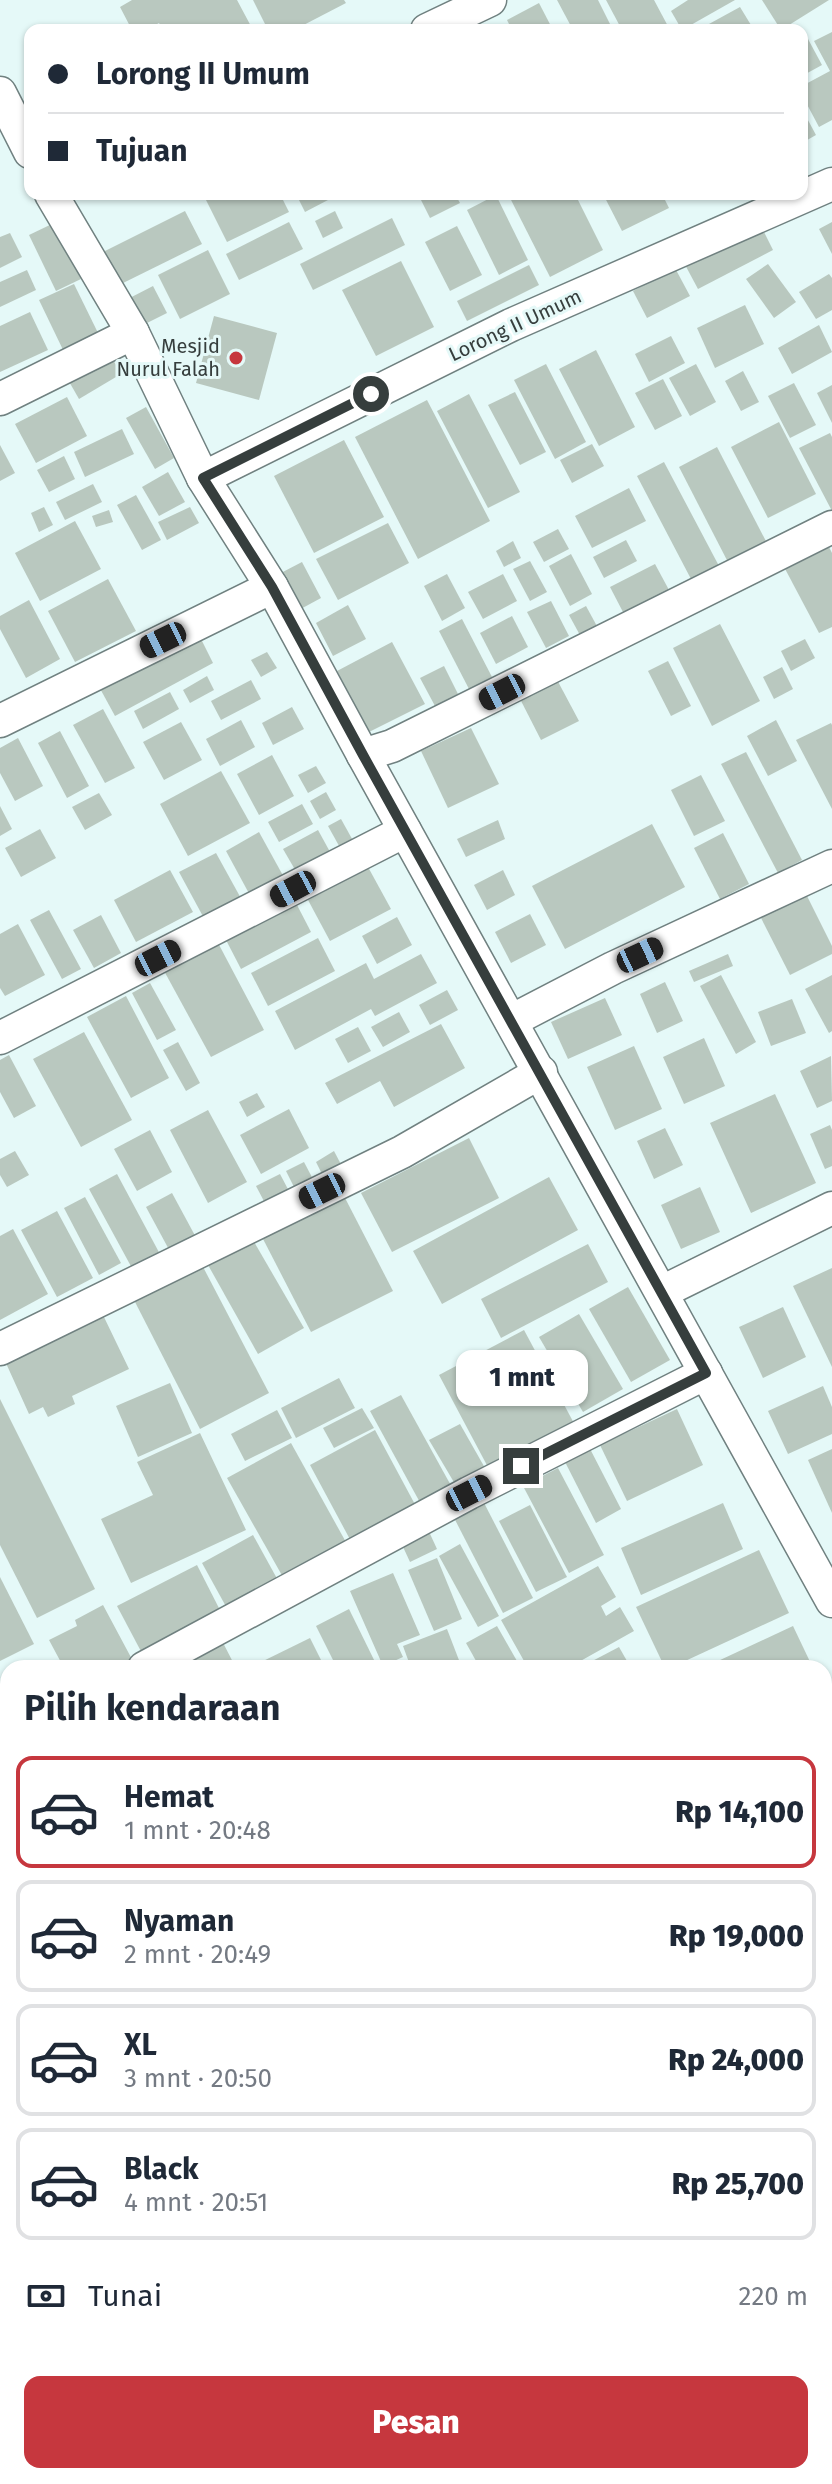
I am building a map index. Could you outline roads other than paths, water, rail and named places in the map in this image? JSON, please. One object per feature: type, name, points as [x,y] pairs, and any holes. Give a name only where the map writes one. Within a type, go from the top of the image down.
[{"type":"street","points":[[440,24],[490,0]]},
{"type":"street","points":[[0,93],[24,140]]},
{"type":"street","name":"Lorong II Umum","points":[[808,195],[832,184]]},
{"type":"street","points":[[65,200],[203,478],[272,587],[706,1373],[820,1550],[832,1601]]},
{"type":"street","name":"Lorong II Umum","points":[[203,478],[511,325],[796,200]]},
{"type":"street","points":[[0,399],[133,333]]},
{"type":"street","points":[[363,755],[392,746],[832,527]]},
{"type":"street","points":[[0,721],[272,587]]},
{"type":"street","points":[[0,1038],[405,831]]},
{"type":"street","points":[[511,1021],[613,968],[832,866]]},
{"type":"street","points":[[0,1349],[402,1152],[541,1072]]},
{"type":"street","points":[[662,1292],[832,1208]]},
{"type":"street","points":[[159,1660],[469,1493],[706,1373]]},
{"type":"place","name":"Mesjid Nurul Falah","points":[[236,358]]}]
